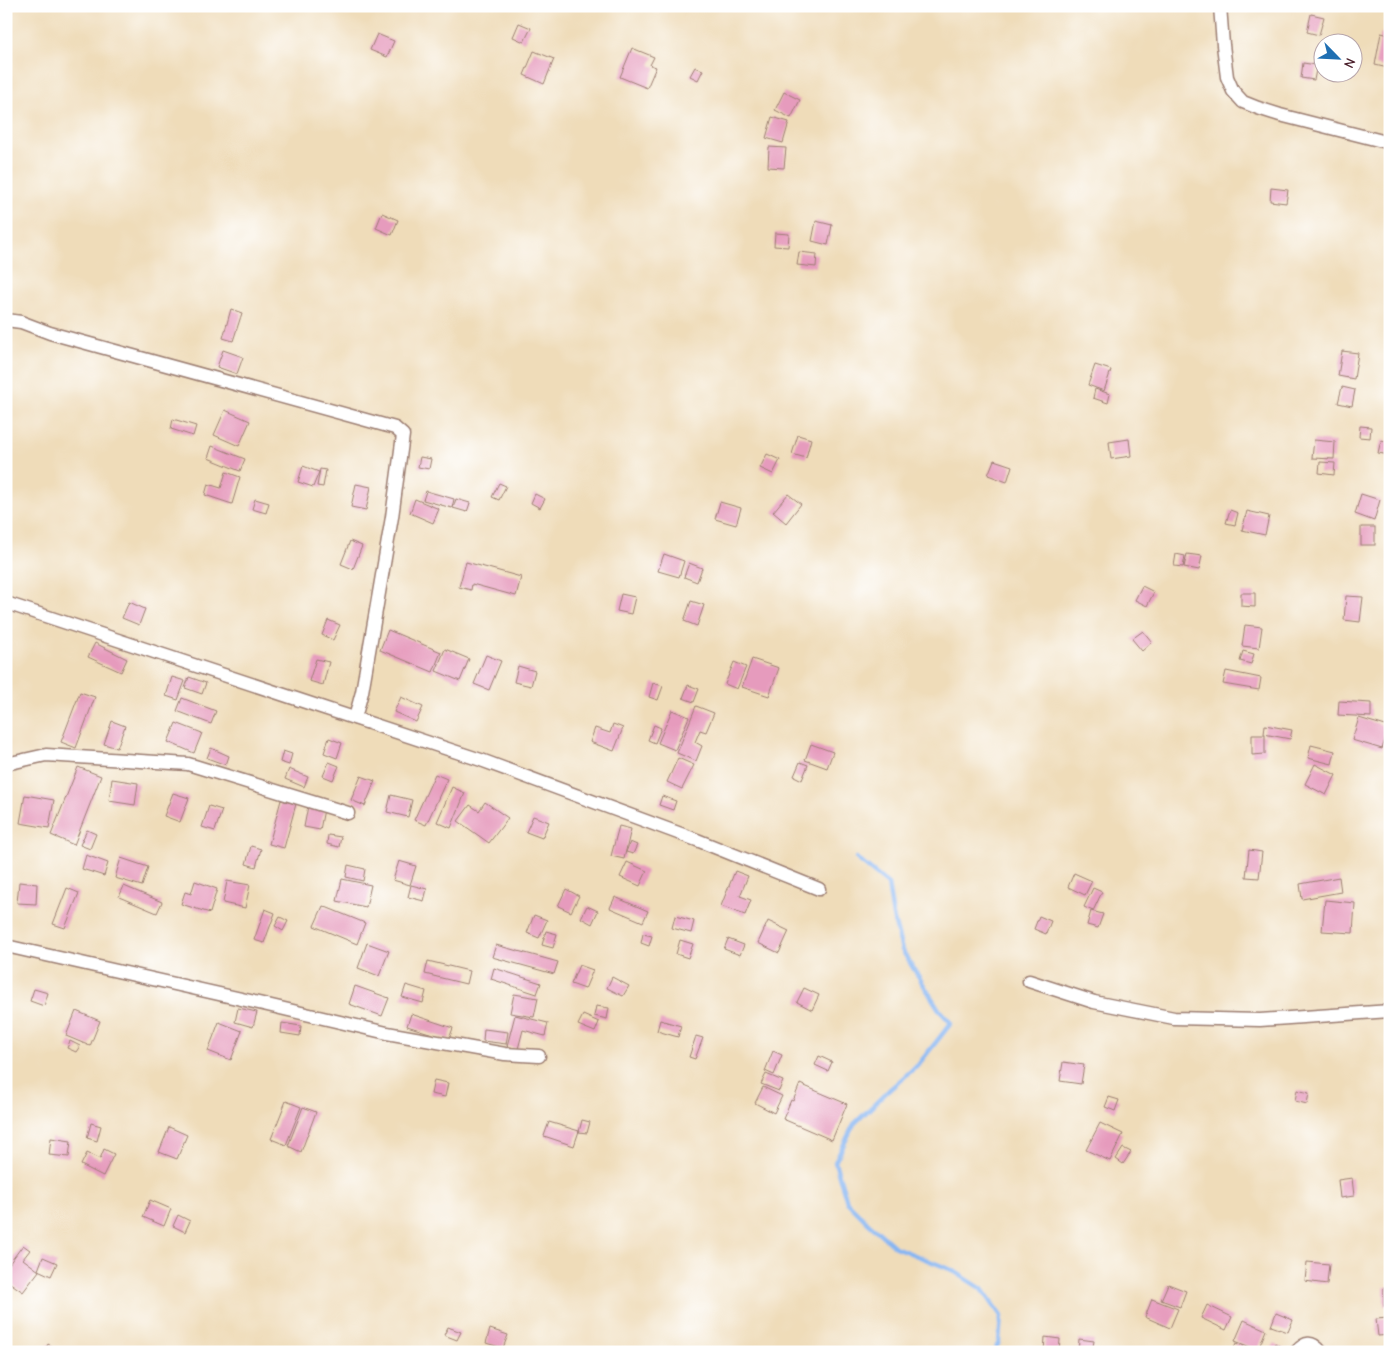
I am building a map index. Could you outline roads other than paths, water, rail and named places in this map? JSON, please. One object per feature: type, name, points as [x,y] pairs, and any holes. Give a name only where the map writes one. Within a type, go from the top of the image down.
[{"type":"street","points":[[1220,6],[1227,77],[1233,92],[1243,102],[1280,115],[1390,143]]},
{"type":"street","points":[[6,320],[21,322],[50,333],[395,428],[403,435],[382,576],[362,692],[355,718]]},
{"type":"street","points":[[6,603],[500,767],[696,840],[819,890]]},
{"type":"street","points":[[6,764],[46,755],[188,764],[348,813]]},
{"type":"street","points":[[6,946],[387,1033],[505,1054],[539,1056]]},
{"type":"street","points":[[1029,981],[1094,1002],[1174,1018],[1260,1020],[1390,1010]]},
{"type":"street","points":[[1296,1352],[1305,1344],[1310,1344],[1317,1346],[1321,1352]]},
{"type":"waterway","points":[[856,858],[888,884],[893,916],[902,950],[940,1011],[951,1023],[918,1065],[854,1124],[835,1162],[847,1202],[895,1247],[952,1270],[982,1289],[1001,1316],[999,1342],[994,1352]]}]
